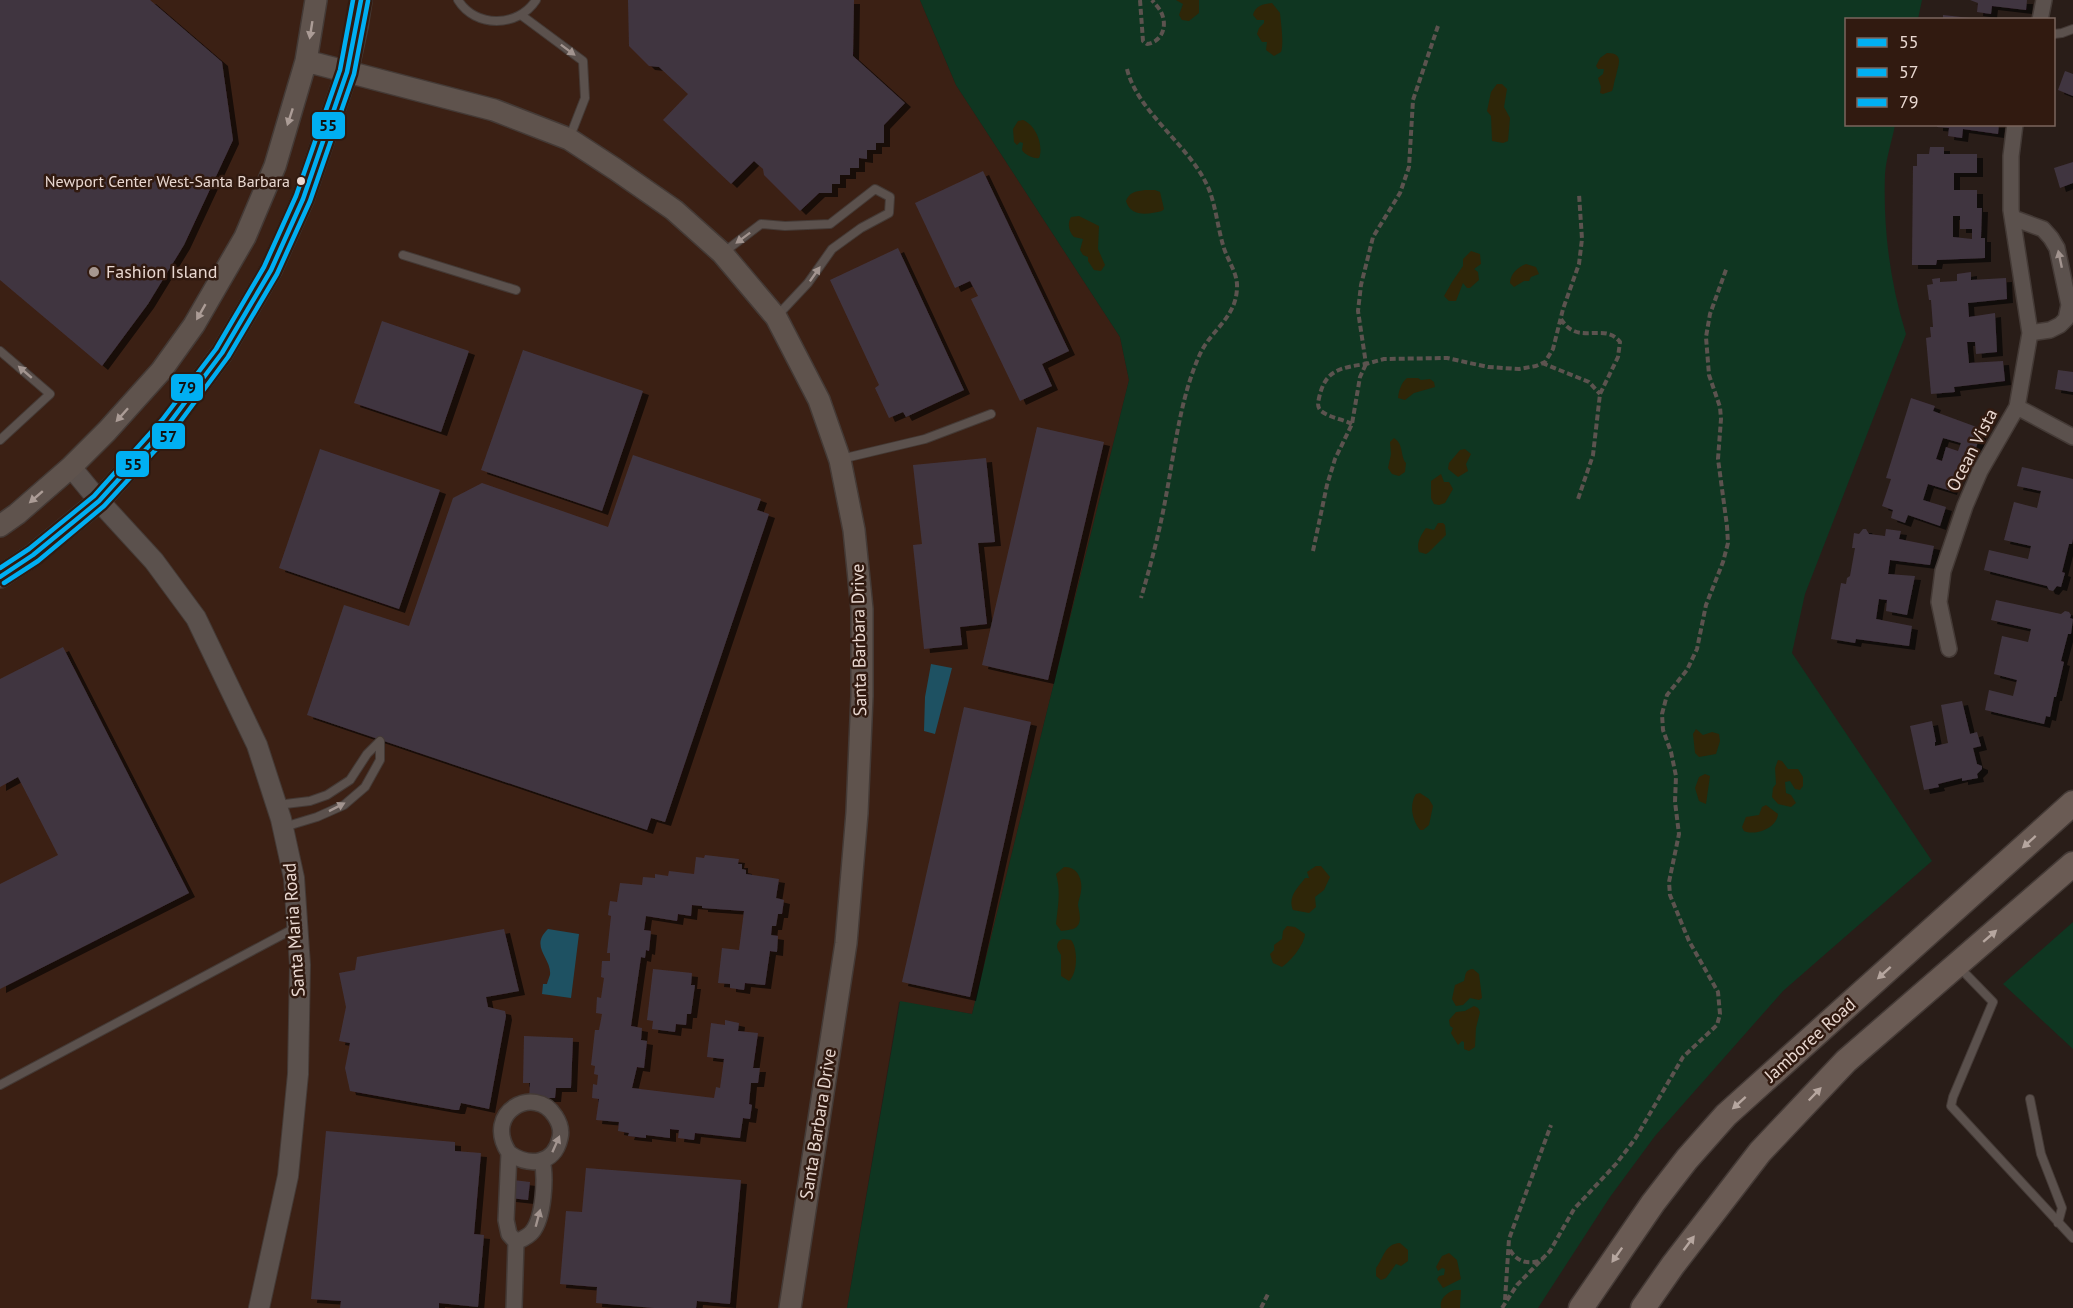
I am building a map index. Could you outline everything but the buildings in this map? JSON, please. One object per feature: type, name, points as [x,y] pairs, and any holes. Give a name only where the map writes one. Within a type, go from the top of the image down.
[{"type":"main road","points":[[0,526],[71,467],[107,431],[161,371],[194,325],[245,237],[275,166],[306,61],[316,0]]},
{"type":"main road","points":[[0,577],[33,555],[99,501],[168,425],[222,353],[271,270],[303,199],[347,72],[361,0]]},
{"type":"main road","name":"Santa Barbara Drive","points":[[306,61],[494,110],[569,139],[674,210],[722,253],[776,317],[819,400],[840,460],[854,530],[862,609],[861,696],[857,813],[846,943],[790,1308]]},
{"type":"main road","name":"Jamboree Road","points":[[1581,1308],[1653,1203],[1687,1159],[1726,1115],[2073,803]]},
{"type":"main road","points":[[1643,1308],[1672,1265],[1760,1152],[1846,1061],[2073,864]]},
{"type":"street","points":[[2040,18],[2044,0]]},
{"type":"street","name":"Ocean Vista","points":[[1949,649],[1940,602],[1943,571],[1965,506],[1980,471],[2017,407],[2030,333],[2013,218],[2011,174],[2015,126]]},
{"type":"street","points":[[2013,218],[2043,229],[2051,238],[2057,248],[2069,306],[2066,319],[2060,325],[2050,330],[2030,333]]},
{"type":"street","points":[[2017,407],[2073,437]]},
{"type":"street","name":"Santa Maria Road","points":[[71,467],[154,561],[196,618],[257,746],[283,828],[294,878],[300,965],[298,1074],[288,1176],[259,1308]]},
{"type":"street","points":[[532,1102],[544,1105],[552,1111],[559,1122],[561,1133],[558,1145],[552,1154],[542,1160],[530,1162],[519,1160],[509,1153],[502,1143],[501,1132],[503,1121],[510,1110],[520,1104],[532,1102]]},
{"type":"street","points":[[509,1153],[506,1220],[509,1234],[516,1242],[514,1308]]},
{"type":"street","points":[[516,1242],[527,1237],[537,1223],[544,1183],[542,1160]]},
{"type":"lane","points":[[458,0],[474,16],[490,21],[506,21],[521,15],[536,0]]},
{"type":"lane","points":[[521,15],[582,61],[585,98],[569,139]]},
{"type":"lane","points":[[2055,34],[2073,29]]},
{"type":"lane","points":[[722,253],[761,224],[785,226],[830,224],[875,189],[890,197],[889,213],[861,228],[832,249],[808,282],[776,317]]},
{"type":"lane","points":[[403,255],[516,290]]},
{"type":"lane","points":[[0,351],[50,394],[0,440]]},
{"type":"lane","points":[[840,460],[925,439],[991,414]]},
{"type":"lane","points":[[276,805],[310,801],[327,795],[350,780],[367,753],[380,741],[380,760],[365,787],[344,805],[318,817],[283,828]]},
{"type":"lane","points":[[0,1085],[297,927]]},
{"type":"lane","points":[[1957,964],[1993,1002],[1951,1106],[2073,1238]]},
{"type":"lane","points":[[2030,1099],[2041,1154],[2062,1208],[2058,1223]]},
{"type":"path","points":[[1140,0],[1143,41],[1147,44],[1163,34],[1164,26],[1161,10],[1152,0]]},
{"type":"path","points":[[1313,551],[1320,511],[1335,459],[1352,424],[1360,377],[1366,364],[1358,311],[1361,285],[1373,237],[1400,193],[1409,167],[1413,100],[1438,26]]},
{"type":"path","points":[[1127,69],[1129,78],[1142,98],[1163,128],[1191,159],[1207,184],[1237,287],[1231,314],[1205,345],[1190,383],[1176,440],[1154,554],[1141,598]]},
{"type":"path","points":[[1542,363],[1553,349],[1579,264],[1582,223],[1580,194]]},
{"type":"path","points":[[1502,1308],[1517,1286],[1545,1258],[1574,1209],[1616,1164],[1635,1139],[1683,1057],[1717,1025],[1720,1014],[1718,992],[1689,941],[1670,895],[1669,882],[1679,834],[1675,802],[1676,776],[1663,730],[1662,714],[1667,695],[1687,670],[1697,649],[1706,605],[1728,543],[1718,459],[1720,407],[1709,375],[1706,338],[1710,314],[1727,267]]},
{"type":"path","points":[[1561,318],[1568,329],[1577,333],[1608,333],[1620,342],[1618,357],[1600,394],[1593,455],[1578,499]]},
{"type":"path","points":[[1352,424],[1335,418],[1318,408],[1320,392],[1325,380],[1334,372],[1375,360],[1447,358],[1488,368],[1509,369],[1542,363],[1589,382],[1600,394]]},
{"type":"path","points":[[1505,1302],[1509,1239],[1551,1125]]},
{"type":"path","points":[[1509,1248],[1511,1253],[1522,1261],[1536,1262],[1545,1258]]},
{"type":"path","points":[[1262,1308],[1269,1292]]},
{"type":"shaded area","points":[[0,0],[920,0],[956,85],[1120,337],[1129,380],[972,1014],[899,1002],[847,1308],[0,1308]]},
{"type":"green space","points":[[920,0],[1922,0],[1918,18],[1845,18],[1845,126],[1895,126],[1886,168],[1885,215],[1892,275],[1906,334],[1805,594],[1792,653],[1932,861],[1783,991],[1655,1136],[1610,1197],[1538,1308],[847,1308],[900,1001],[972,1014],[1129,380],[1120,337],[956,85]]},
{"type":"green space","points":[[2073,922],[2073,1049],[2003,984]]},
{"type":"sand","points":[[1176,0],[1199,0],[1199,13],[1189,21],[1182,20],[1179,15],[1183,4]]},
{"type":"sand","points":[[1272,3],[1280,13],[1282,39],[1281,52],[1274,56],[1266,50],[1267,42],[1262,42],[1257,34],[1264,20],[1257,20],[1253,15],[1260,6]]},
{"type":"sand","points":[[1607,53],[1616,55],[1619,64],[1612,91],[1603,94],[1600,93],[1598,78],[1603,74],[1604,69],[1598,69],[1596,66],[1600,58]]},
{"type":"sand","points":[[1497,84],[1502,84],[1507,89],[1504,107],[1510,118],[1508,141],[1503,143],[1492,141],[1491,116],[1487,111],[1491,92]]},
{"type":"sand","points":[[1023,120],[1032,126],[1038,136],[1039,158],[1023,152],[1023,143],[1020,142],[1017,145],[1014,142],[1013,129],[1018,121]]},
{"type":"sand","points":[[1145,190],[1160,192],[1164,209],[1162,211],[1141,213],[1128,206],[1126,201],[1131,194]]},
{"type":"sand","points":[[1079,216],[1099,226],[1098,249],[1105,265],[1101,271],[1094,270],[1088,257],[1080,250],[1083,239],[1074,237],[1070,230],[1071,217]]},
{"type":"sand","points":[[1471,251],[1480,254],[1481,264],[1474,269],[1478,272],[1479,280],[1470,288],[1463,283],[1456,301],[1449,301],[1444,296],[1463,266],[1463,259]]},
{"type":"sand","points":[[1526,264],[1536,267],[1539,274],[1514,287],[1510,283],[1511,277],[1517,269]]},
{"type":"sand","points":[[1407,378],[1430,379],[1434,382],[1435,387],[1414,393],[1405,400],[1398,398],[1403,382]]},
{"type":"sand","points":[[1394,438],[1399,443],[1406,463],[1405,472],[1399,476],[1392,474],[1388,468],[1391,454],[1390,442]]},
{"type":"sand","points":[[1465,449],[1471,454],[1466,464],[1468,471],[1458,477],[1448,469],[1449,463],[1460,450]]},
{"type":"sand","points":[[1441,474],[1444,482],[1449,482],[1453,489],[1445,503],[1439,505],[1434,504],[1431,498],[1431,481]]},
{"type":"sand","points":[[1438,523],[1445,525],[1446,535],[1426,554],[1419,552],[1419,542],[1424,531],[1426,528],[1434,530]]},
{"type":"sand","points":[[1696,729],[1703,735],[1712,732],[1719,734],[1720,741],[1716,754],[1699,757],[1695,753],[1693,734]]},
{"type":"sand","points":[[1778,760],[1782,761],[1788,769],[1798,769],[1803,777],[1803,786],[1800,790],[1795,789],[1790,781],[1785,782],[1786,793],[1791,795],[1796,803],[1791,807],[1778,804],[1772,797],[1776,784],[1775,768]]},
{"type":"sand","points":[[1705,774],[1710,776],[1706,804],[1699,801],[1695,788],[1699,777]]},
{"type":"sand","points":[[1420,793],[1429,799],[1433,806],[1429,825],[1423,830],[1417,826],[1412,812],[1414,798]]},
{"type":"sand","points":[[1766,805],[1778,814],[1774,823],[1760,832],[1744,831],[1742,827],[1746,817],[1759,815],[1762,807]]},
{"type":"sand","points":[[1316,866],[1321,866],[1330,877],[1324,890],[1315,897],[1316,907],[1309,913],[1293,910],[1294,892],[1305,878],[1309,878],[1307,872]]},
{"type":"sand","points":[[1064,867],[1076,871],[1080,878],[1081,893],[1078,905],[1080,917],[1074,929],[1061,931],[1056,924],[1059,893],[1056,874]]},
{"type":"sand","points":[[1287,926],[1295,927],[1305,934],[1296,952],[1282,967],[1273,963],[1270,954],[1274,950],[1274,945],[1282,939],[1283,931]]},
{"type":"sand","points":[[1071,940],[1076,954],[1074,972],[1069,981],[1061,976],[1061,955],[1057,947],[1059,941]]},
{"type":"sand","points":[[1473,969],[1479,974],[1482,998],[1479,1000],[1470,998],[1463,1005],[1456,1006],[1452,999],[1455,985],[1464,981],[1467,972]]},
{"type":"sand","points":[[1474,1006],[1480,1012],[1475,1047],[1469,1051],[1464,1049],[1464,1042],[1458,1045],[1451,1033],[1453,1028],[1449,1020],[1456,1012],[1465,1011]]},
{"type":"sand","points":[[1400,1243],[1408,1250],[1408,1261],[1401,1266],[1396,1264],[1386,1278],[1381,1280],[1376,1276],[1376,1268],[1387,1249]]},
{"type":"sand","points":[[1449,1253],[1457,1260],[1461,1279],[1443,1288],[1437,1279],[1444,1275],[1445,1269],[1438,1271],[1436,1267],[1442,1256]]},
{"type":"sand","points":[[1454,1290],[1461,1290],[1460,1308],[1441,1308],[1444,1297]]},
{"type":"water","points":[[931,664],[952,668],[935,734],[924,731],[925,697]]},
{"type":"water","points":[[548,929],[579,934],[571,998],[542,994],[543,984],[547,984],[550,975],[550,969],[541,947],[543,935]]},
{"type":"transit line","name":"79","points":[[0,568],[29,549],[94,496],[162,420],[216,349],[264,267],[296,196],[340,70],[353,0]]},
{"type":"transit line","name":"55","points":[[0,577],[33,555],[99,501],[168,425],[222,353],[271,270],[303,199],[347,72],[361,0]]},
{"type":"transit line","name":"57","points":[[4,583],[38,561],[104,506],[174,430],[228,357],[277,274],[310,201],[354,74],[368,1]]},
{"type":"place","name":"Newport Center West-Santa Barbara","points":[[301,181]]},
{"type":"place","name":"Fashion Island","points":[[94,272]]}]
